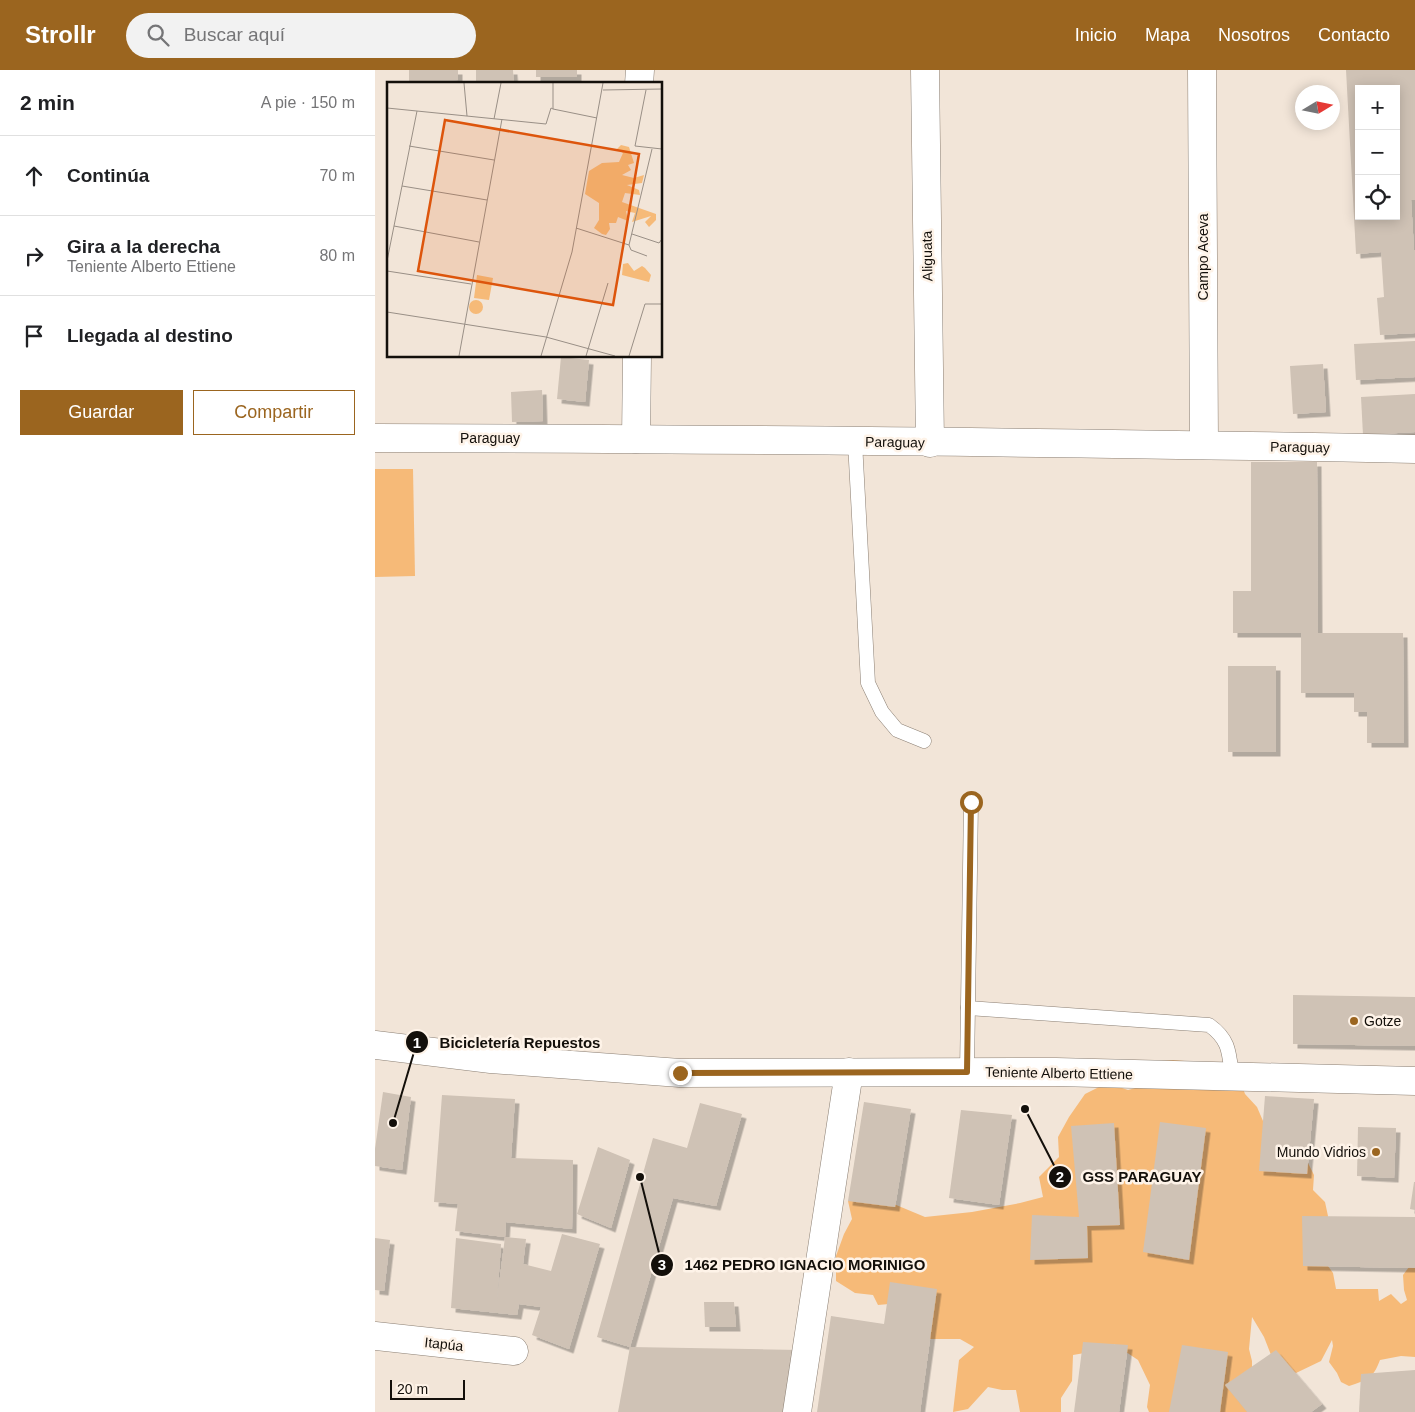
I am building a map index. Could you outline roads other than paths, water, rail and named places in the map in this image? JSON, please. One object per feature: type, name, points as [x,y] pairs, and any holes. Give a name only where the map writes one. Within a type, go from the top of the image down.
[{"type":"street","name":"Aliguata","points":[[925,70],[930,443]]},
{"type":"street","name":"Campo Aceva","points":[[1202,70],[1204,445]]},
{"type":"street","points":[[636,439],[637,358]]},
{"type":"street","name":"Paraguay","points":[[375,438],[1204,445],[1415,449]]},
{"type":"street","name":"Teniente Alberto Ettiene","points":[[375,1045],[491,1059],[680,1073],[1056,1072],[1415,1082]]},
{"type":"street","points":[[797,1412],[849,1072]]},
{"type":"street","name":"Itapúa","points":[[375,1336],[514,1351]]},
{"type":"lane","points":[[855,442],[868,682],[882,712],[897,730],[923,741]]},
{"type":"lane","points":[[967,1072],[971,802]]},
{"type":"lane","points":[[968,1008],[1209,1025],[1221,1033],[1229,1048],[1232,1076]]},
{"type":"place","name":"Gotze","points":[[1354,1021]]},
{"type":"place","name":"GSS PARAGUAY","points":[[1025,1109]]},
{"type":"place","name":"Bicicletería Repuestos","points":[[393,1123]]},
{"type":"place","name":"Mundo Vidrios","points":[[1376,1152]]},
{"type":"place","name":"1462 PEDRO IGNACIO MORINIGO","points":[[640,1177]]}]
